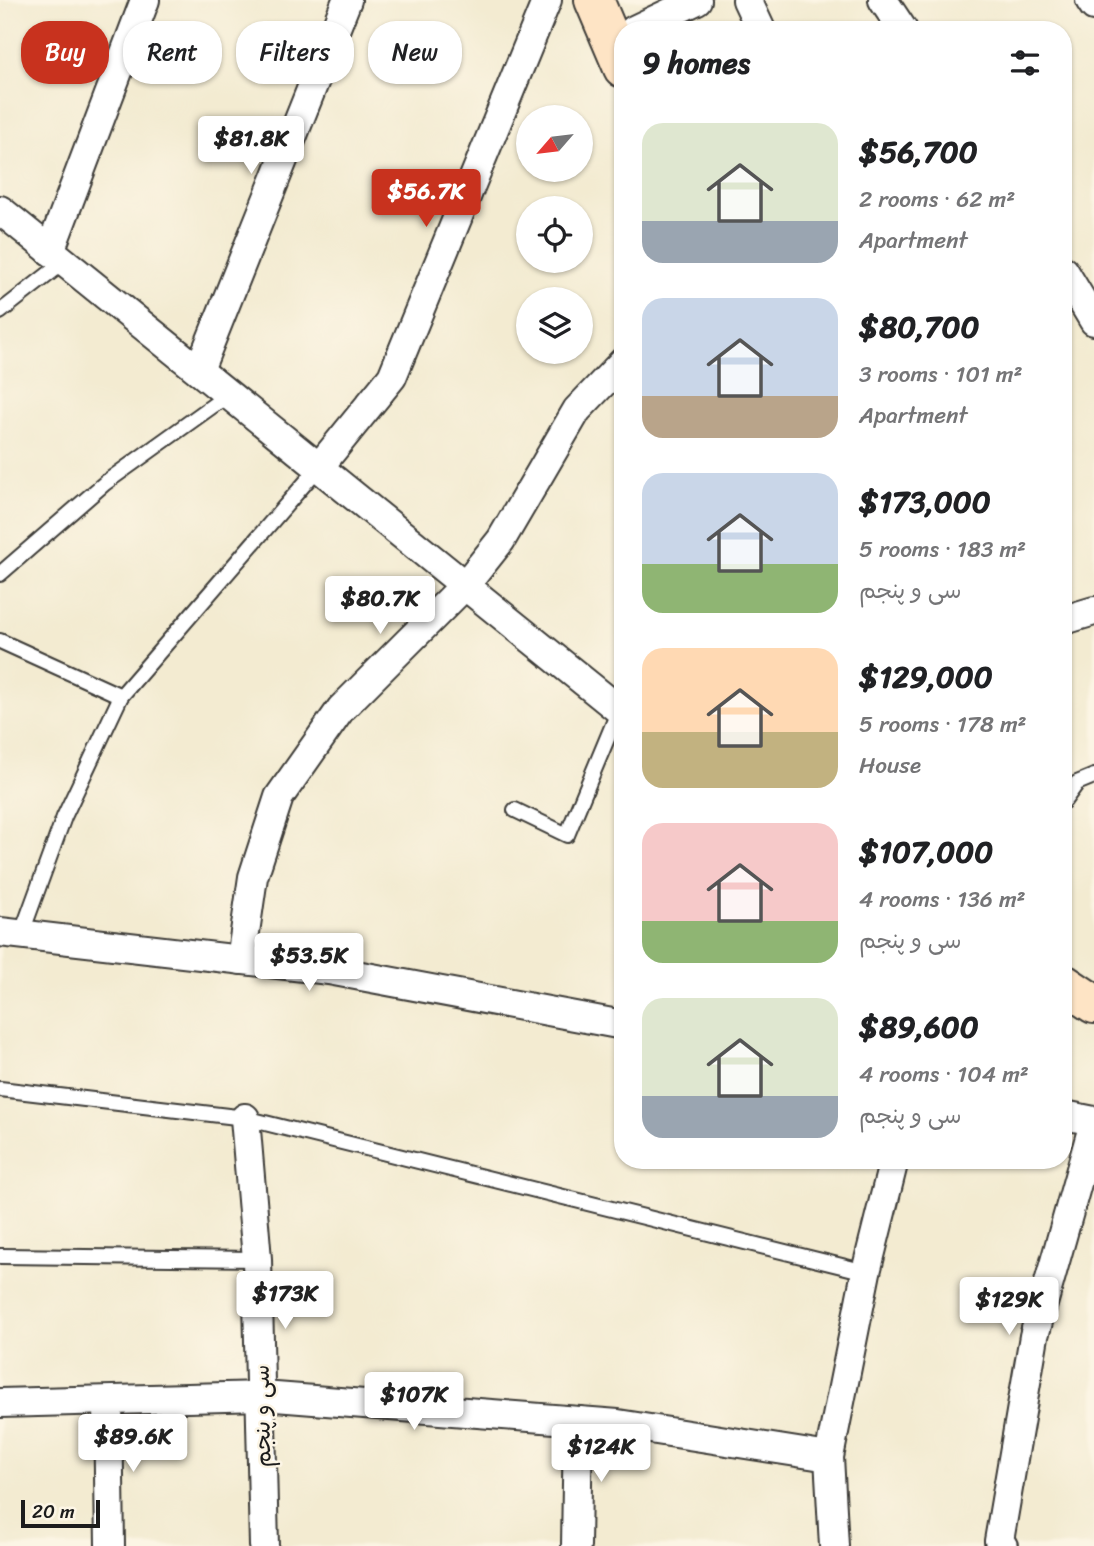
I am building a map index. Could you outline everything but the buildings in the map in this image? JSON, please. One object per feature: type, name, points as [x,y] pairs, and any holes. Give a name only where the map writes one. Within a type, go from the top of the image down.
[{"type":"street","points":[[57,256],[145,0]]},
{"type":"street","points":[[200,370],[347,0]]},
{"type":"street","points":[[319,467],[392,377],[547,0]]},
{"type":"street","points":[[594,0],[614,30]]},
{"type":"street","points":[[661,21],[697,0]]},
{"type":"street","points":[[747,0],[757,21]]},
{"type":"street","points":[[883,0],[897,21]]},
{"type":"street","points":[[1090,0],[1094,6]]},
{"type":"street","points":[[0,210],[593,685],[614,705]]},
{"type":"street","points":[[1072,284],[1094,321]]},
{"type":"street","points":[[241,960],[253,877],[279,797],[341,709],[466,584],[501,540],[577,410],[614,371]]},
{"type":"street","points":[[1072,618],[1094,611]]},
{"type":"street","points":[[11,934],[329,970],[614,1023]]},
{"type":"street","points":[[1072,989],[1094,1004]]},
{"type":"street","points":[[1003,1546],[999,1541],[1034,1336],[1094,1122],[1072,1117]]},
{"type":"street","name":"سی و پنجم","points":[[245,1118],[257,1259],[264,1546]]},
{"type":"street","points":[[834,1546],[829,1457],[866,1272],[892,1169]]},
{"type":"street","points":[[0,1403],[108,1403],[262,1396],[618,1424],[829,1457]]},
{"type":"street","points":[[108,1403],[110,1546]]},
{"type":"street","points":[[576,1546],[578,1421]]},
{"type":"lane","points":[[0,312],[57,256]]},
{"type":"lane","points":[[0,573],[105,483],[229,394]]},
{"type":"lane","points":[[11,934],[121,696],[319,467]]},
{"type":"lane","points":[[0,641],[121,696]]},
{"type":"lane","points":[[514,810],[567,835],[614,728]]},
{"type":"lane","points":[[1072,790],[1077,783],[1094,776]]},
{"type":"lane","points":[[0,1089],[245,1118],[866,1272]]},
{"type":"lane","points":[[0,1256],[257,1259]]}]
